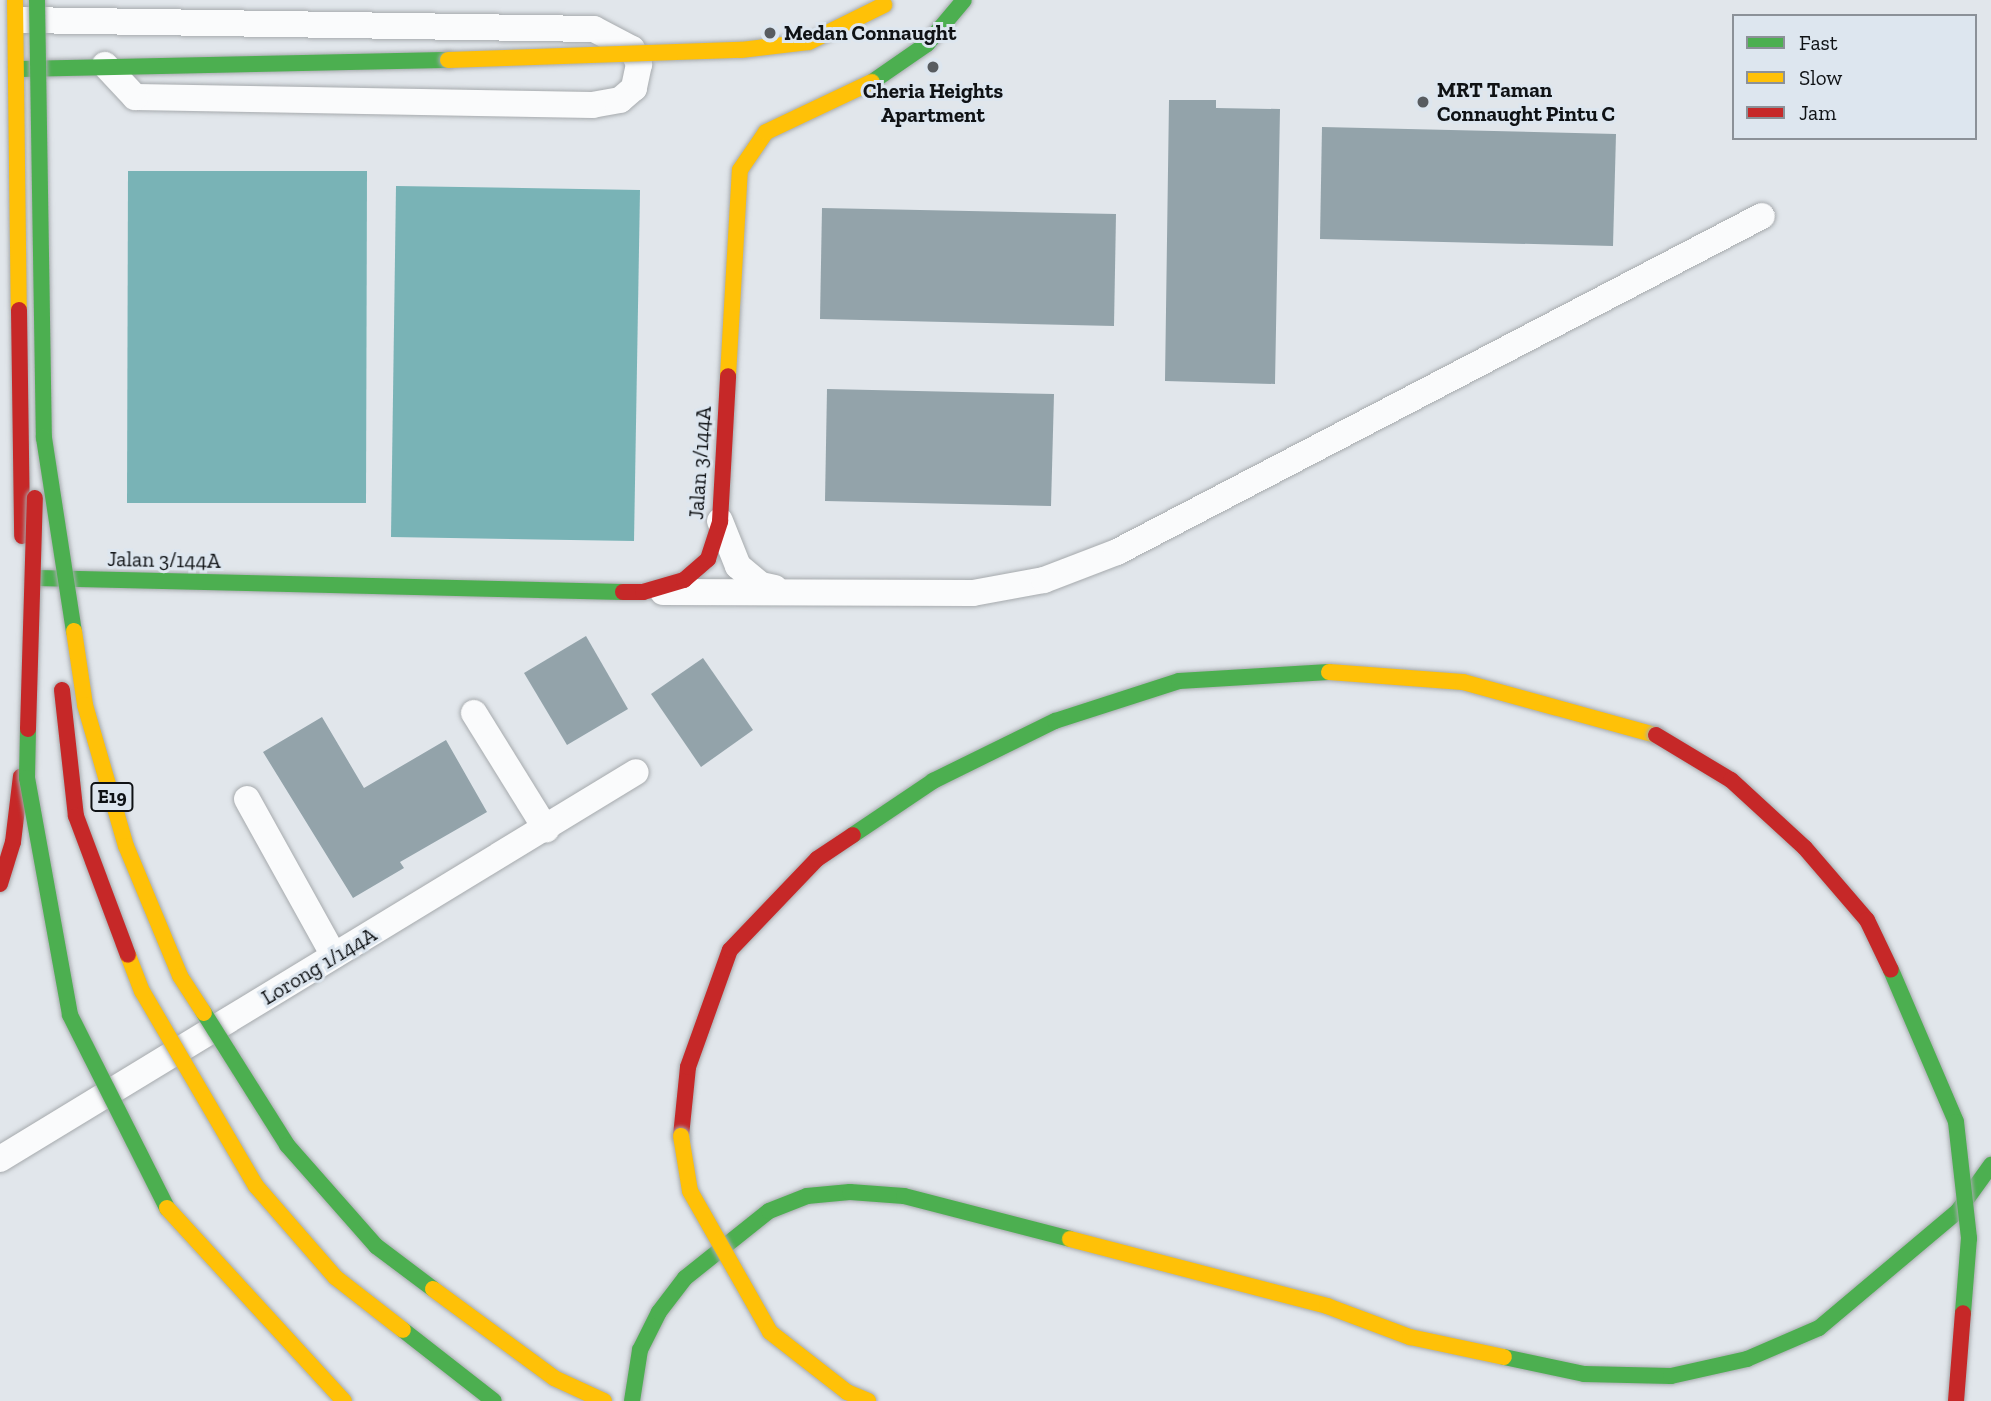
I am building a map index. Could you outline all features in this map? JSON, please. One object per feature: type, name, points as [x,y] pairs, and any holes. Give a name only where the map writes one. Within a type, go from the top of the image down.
[{"type":"main road","name":"E19","points":[[37,0],[44,438],[85,705],[126,846],[180,976],[287,1145],[376,1246],[554,1378],[604,1401]]},
{"type":"main road","name":"Jalan 3/144A","points":[[22,578],[642,592],[684,580],[708,559],[720,521],[740,170],[766,132],[810,108],[864,88],[926,44],[964,0]]},
{"type":"main road","points":[[16,69],[105,65],[448,60],[782,45],[809,42],[887,3]]},
{"type":"main road","points":[[0,884],[13,842],[21,788],[22,578],[16,69],[20,7]]},
{"type":"main road","points":[[20,7],[37,444],[57,637]]},
{"type":"main road","points":[[37,444],[27,778],[70,1015],[171,1216],[344,1401]]},
{"type":"main road","points":[[868,1401],[847,1392],[770,1332],[690,1191],[681,1136],[688,1067],[730,950],[817,859],[933,781],[1055,721],[1179,681],[1312,671],[1463,682],[1656,735],[1731,780],[1805,848],[1867,920],[1913,1013],[1958,1135],[1969,1238],[1956,1401]]},
{"type":"main road","name":"E19","points":[[61,678],[76,816],[142,991],[256,1186],[335,1277],[494,1401]]},
{"type":"main road","points":[[632,1401],[640,1350],[659,1312],[685,1278],[769,1211],[807,1196],[850,1192],[904,1196],[1262,1288],[1410,1337],[1584,1374],[1671,1376],[1747,1359],[1819,1328],[1871,1289],[1958,1210],[1991,1165]]},
{"type":"street","points":[[20,7],[594,29],[632,49],[639,64],[634,88],[620,100],[593,105],[135,97],[105,65]]},
{"type":"street","points":[[642,592],[783,590],[973,593],[1044,580],[1093,561],[1762,216]]},
{"type":"street","points":[[720,521],[738,566],[761,585],[783,590]]},
{"type":"street","points":[[474,713],[546,829]]},
{"type":"street","name":"Lorong 1/144A","points":[[0,1159],[636,772]]},
{"type":"street","points":[[247,799],[334,956]]},
{"type":"water","points":[[128,171],[367,171],[366,503],[127,503]]},
{"type":"water","points":[[396,186],[640,190],[634,541],[391,537]]},
{"type":"building","points":[[1169,100],[1216,100],[1216,108],[1280,109],[1275,384],[1165,381]]},
{"type":"building","points":[[1322,127],[1616,134],[1613,246],[1320,239]]},
{"type":"building","points":[[822,208],[1116,214],[1114,326],[820,319]]},
{"type":"building","points":[[827,389],[1054,394],[1051,506],[825,501]]},
{"type":"building","points":[[586,636],[628,709],[567,745],[524,673]]},
{"type":"building","points":[[703,658],[753,730],[701,767],[651,694]]},
{"type":"building","points":[[322,717],[364,788],[446,740],[487,812],[400,862],[404,868],[353,898],[263,752]]},
{"type":"traffic: fast","points":[[37,0],[44,438],[74,631]]},
{"type":"traffic: fast","points":[[872,82],[927,44],[964,0]]},
{"type":"traffic: fast","points":[[16,69],[448,60]]},
{"type":"traffic: fast","points":[[37,578],[623,592]]},
{"type":"traffic: fast","points":[[853,835],[933,781],[1055,721],[1179,681],[1329,672]]},
{"type":"traffic: fast","points":[[28,729],[27,778],[70,1015],[167,1208]]},
{"type":"traffic: fast","points":[[1891,970],[1956,1122],[1969,1238],[1963,1313]]},
{"type":"traffic: fast","points":[[204,1013],[287,1145],[376,1246],[433,1289]]},
{"type":"traffic: fast","points":[[1504,1357],[1584,1374],[1671,1376],[1747,1359],[1819,1328],[1958,1211],[1991,1165]]},
{"type":"traffic: fast","points":[[632,1401],[640,1350],[659,1312],[685,1278],[769,1211],[807,1196],[850,1192],[904,1196],[1070,1239]]},
{"type":"traffic: fast","points":[[403,1330],[494,1401]]},
{"type":"traffic: slow","points":[[15,0],[19,310]]},
{"type":"traffic: slow","points":[[448,60],[741,50],[809,42],[884,5]]},
{"type":"traffic: slow","points":[[728,376],[740,170],[766,132],[872,82]]},
{"type":"traffic: slow","points":[[74,631],[85,705],[126,846],[180,976],[204,1013]]},
{"type":"traffic: slow","points":[[1329,672],[1463,682],[1656,735]]},
{"type":"traffic: slow","points":[[128,955],[142,991],[256,1186],[335,1277],[403,1330]]},
{"type":"traffic: slow","points":[[681,1136],[690,1191],[770,1332],[847,1392],[868,1401]]},
{"type":"traffic: slow","points":[[167,1208],[344,1401]]},
{"type":"traffic: slow","points":[[1070,1239],[1327,1306],[1410,1337],[1504,1357]]},
{"type":"traffic: slow","points":[[433,1289],[554,1378],[604,1401]]},
{"type":"traffic: jam","points":[[19,310],[22,536]]},
{"type":"traffic: jam","points":[[623,592],[643,592],[684,580],[708,559],[720,521],[728,376]]},
{"type":"traffic: jam","points":[[28,729],[35,498]]},
{"type":"traffic: jam","points":[[62,690],[76,816],[128,955]]},
{"type":"traffic: jam","points":[[1656,735],[1731,780],[1805,848],[1867,920],[1891,970]]},
{"type":"traffic: jam","points":[[0,884],[13,842],[21,776]]},
{"type":"traffic: jam","points":[[681,1136],[688,1067],[730,950],[817,859],[853,835]]},
{"type":"traffic: jam","points":[[1956,1401],[1963,1313]]},
{"type":"place","name":"Medan Connaught","points":[[770,33]]},
{"type":"place","name":"Cheria Heights Apartment","points":[[933,67]]},
{"type":"place","name":"MRT Taman Connaught Pintu C","points":[[1423,102]]}]
